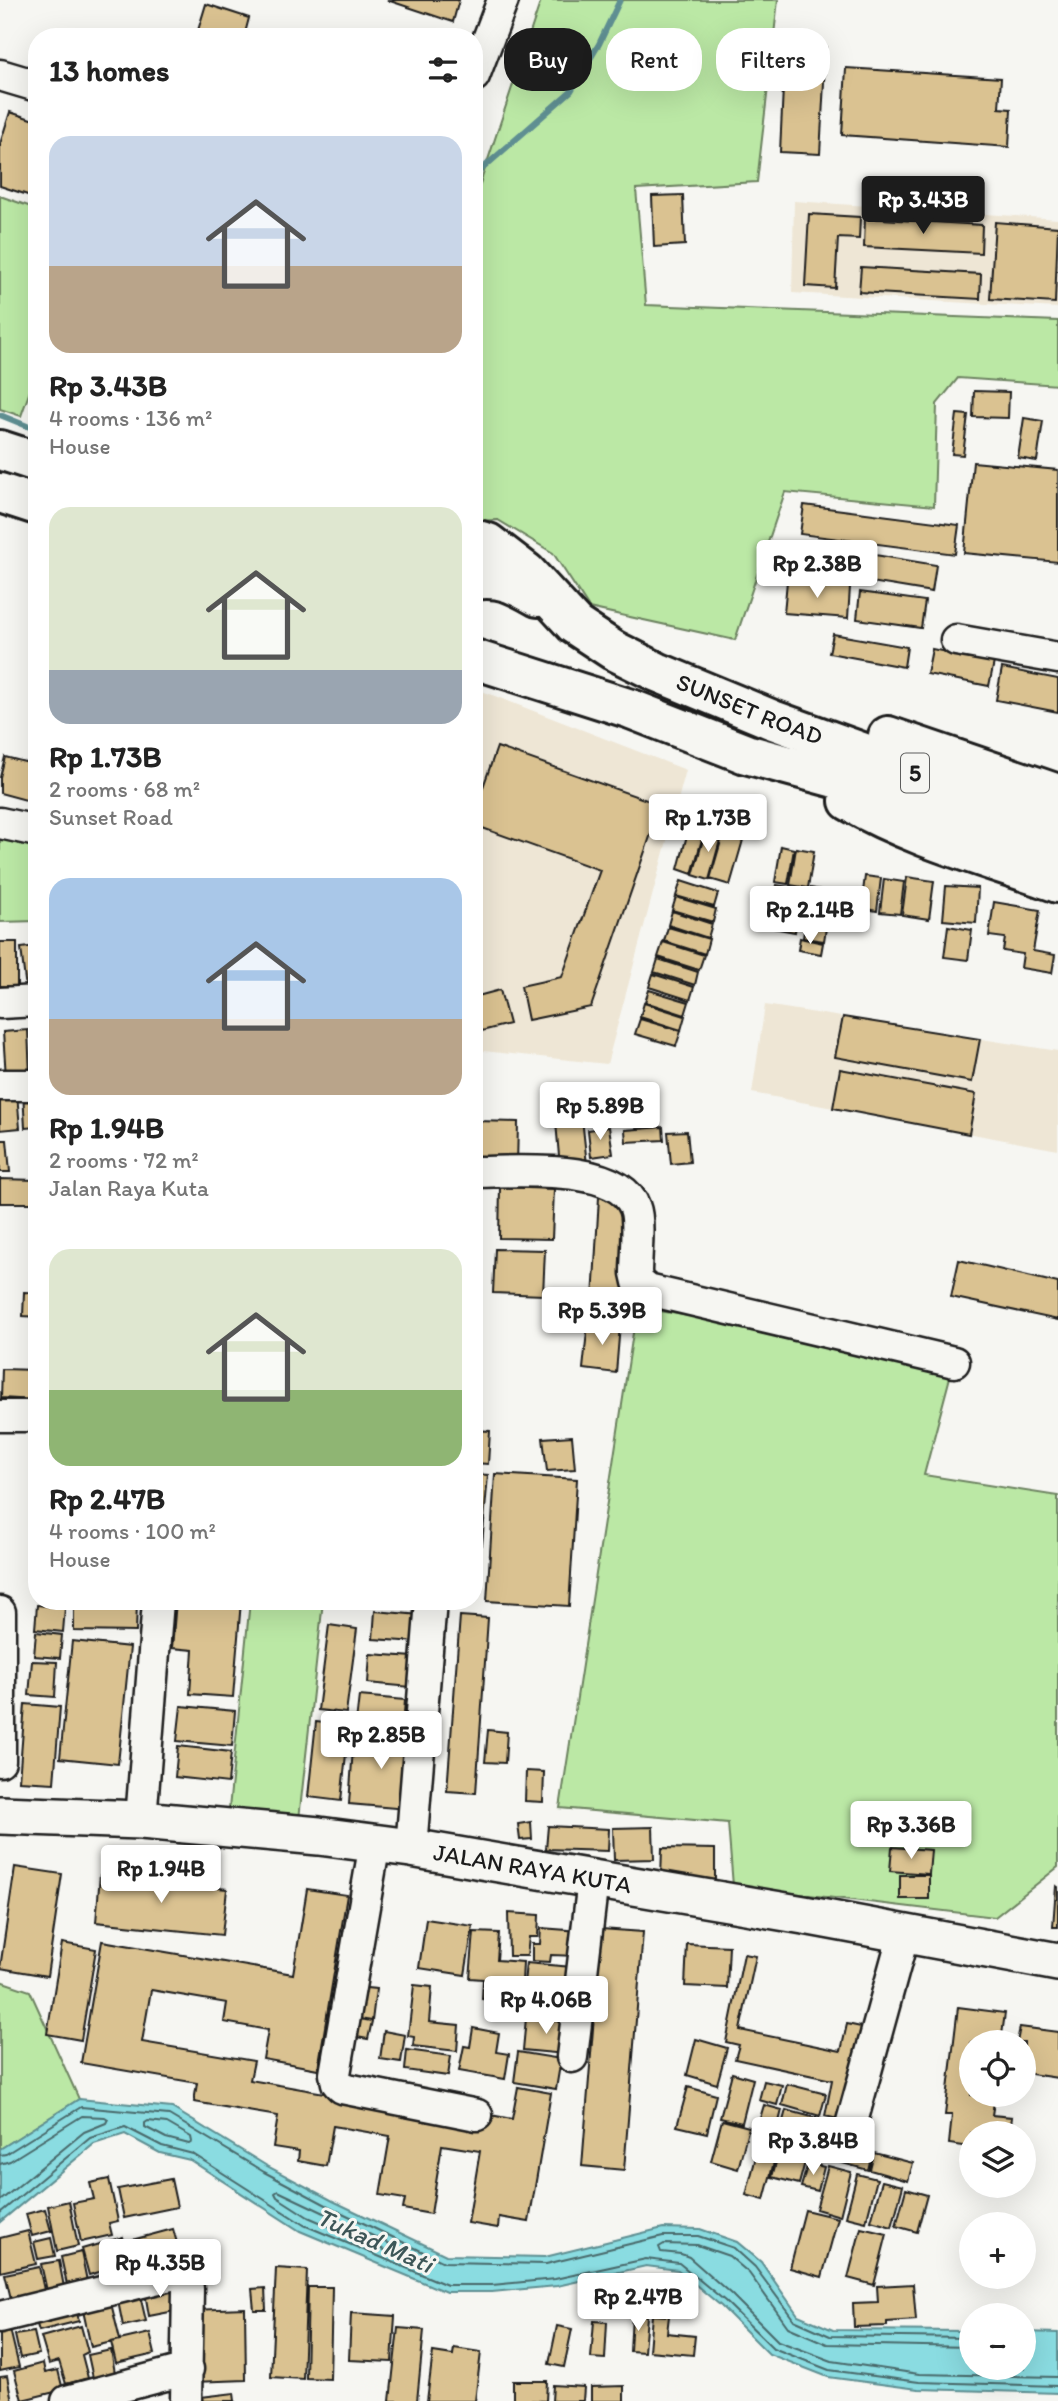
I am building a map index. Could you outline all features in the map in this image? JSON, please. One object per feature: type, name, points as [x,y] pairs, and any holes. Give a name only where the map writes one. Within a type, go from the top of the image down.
[{"type":"highway","points":[[0,450],[28,459]]},
{"type":"highway","points":[[0,493],[28,502]]},
{"type":"highway","name":"SUNSET ROAD","points":[[483,542],[526,572],[575,625],[613,650],[657,672],[773,720],[1058,823]]},
{"type":"highway","points":[[483,579],[492,578],[521,587],[575,625]]},
{"type":"highway","points":[[483,640],[531,661],[591,696]]},
{"type":"highway","name":"SUNSET ROAD","points":[[483,662],[631,709],[746,754],[829,775],[915,802],[1058,853]]},
{"type":"highway","points":[[773,720],[836,720],[1058,794]]},
{"type":"highway","points":[[829,775],[849,802],[869,813],[958,849],[1058,883]]},
{"type":"main road","name":"JALAN RAYA KUTA","points":[[0,1815],[141,1820],[411,1848],[1058,1962]]},
{"type":"street","points":[[483,52],[502,0]]},
{"type":"street","points":[[0,75],[28,83]]},
{"type":"street","points":[[956,640],[1058,658]]},
{"type":"street","points":[[0,823],[28,829]]},
{"type":"street","points":[[0,1003],[28,1001]]},
{"type":"street","points":[[0,1085],[28,1085]]},
{"type":"street","points":[[483,1172],[576,1173],[594,1178],[628,1196],[637,1211],[636,1273],[638,1282],[648,1290],[954,1362]]},
{"type":"street","points":[[0,1416],[28,1416]]},
{"type":"street","points":[[141,1820],[157,1610]]},
{"type":"street","points":[[411,1848],[430,1610]]},
{"type":"street","points":[[0,1612],[0,1761]]},
{"type":"street","points":[[375,1843],[335,2074],[337,2083],[342,2088],[477,2115]]},
{"type":"street","points":[[572,2057],[593,1880]]},
{"type":"street","points":[[847,2140],[904,1933]]},
{"type":"street","points":[[0,2317],[179,2273],[188,2284],[186,2401]]},
{"type":"street","points":[[67,2401],[188,2369]]},
{"type":"shaded area","points":[[794,201],[1058,219],[1058,308],[792,293]]},
{"type":"shaded area","points":[[483,691],[686,770],[607,1064],[483,1051]]},
{"type":"shaded area","points":[[765,1005],[1058,1051],[1058,1150],[752,1093]]},
{"type":"green space","points":[[541,0],[778,0],[775,28],[716,28],[716,91],[768,91],[757,182],[636,189],[646,305],[1058,321],[1058,385],[958,378],[937,404],[934,506],[785,492],[735,640],[589,608],[553,553],[498,520],[483,521],[483,175],[511,91],[592,91],[592,28],[532,28]]},
{"type":"green space","points":[[0,196],[28,206],[28,396],[21,416],[0,409]]},
{"type":"green space","points":[[0,837],[28,843],[28,921],[0,922]]},
{"type":"green space","points":[[637,1307],[954,1362],[924,1475],[1058,1496],[1058,1867],[995,1917],[733,1886],[728,1823],[560,1808]]},
{"type":"green space","points":[[249,1610],[322,1610],[299,1819],[229,1809]]},
{"type":"green space","points":[[0,1981],[30,1991],[79,2099],[0,2149]]},
{"type":"water","name":"Tukad Mati","points":[[79,2099],[172,2108],[267,2166],[446,2255],[545,2257],[663,2228],[700,2229],[737,2242],[761,2262],[798,2315],[833,2330],[959,2331],[959,2380],[1036,2380],[1036,2332],[1058,2333],[1058,2393],[918,2389],[828,2377],[769,2354],[721,2306],[678,2270],[646,2266],[557,2286],[492,2292],[446,2292],[300,2231],[190,2160],[160,2153],[125,2134],[94,2144],[0,2222],[0,2149]]},
{"type":"building","points":[[387,0],[459,0],[453,22]]},
{"type":"building","points":[[206,4],[249,18],[246,28],[199,28]]},
{"type":"building","points":[[846,68],[1001,78],[999,108],[1011,109],[1009,147],[842,135]]},
{"type":"building","points":[[783,91],[824,91],[820,154],[780,152]]},
{"type":"building","points":[[10,112],[28,118],[28,195],[0,186],[0,144]]},
{"type":"building","points":[[683,195],[685,245],[654,247],[652,196]]},
{"type":"building","points":[[809,214],[860,217],[859,239],[838,238],[835,288],[805,286]]},
{"type":"building","points":[[865,218],[982,225],[981,253],[864,247]]},
{"type":"building","points":[[995,222],[1058,227],[1055,303],[990,299]]},
{"type":"building","points":[[861,267],[981,274],[980,299],[859,292]]},
{"type":"building","points":[[974,391],[1009,392],[1008,418],[973,417]]},
{"type":"building","points":[[957,414],[968,415],[963,455],[952,454]]},
{"type":"building","points":[[1024,418],[1043,421],[1037,461],[1018,458]]},
{"type":"building","points":[[973,462],[1058,470],[1058,562],[964,553]]},
{"type":"building","points":[[804,505],[959,525],[955,554],[800,534]]},
{"type":"building","points":[[798,544],[858,554],[854,583],[793,572]]},
{"type":"building","points":[[869,554],[936,565],[932,592],[865,581]]},
{"type":"building","points":[[787,581],[850,587],[848,618],[784,613]]},
{"type":"building","points":[[860,592],[925,601],[921,628],[857,619]]},
{"type":"building","points":[[833,634],[907,647],[904,667],[829,653]]},
{"type":"building","points":[[932,649],[994,662],[989,686],[927,674]]},
{"type":"building","points":[[1002,668],[1058,679],[1058,712],[996,700]]},
{"type":"building","points":[[497,747],[661,805],[591,1007],[528,1020],[521,986],[562,977],[600,870],[483,828],[483,787]]},
{"type":"building","points":[[5,757],[28,763],[28,801],[0,793],[0,777]]},
{"type":"building","points":[[690,824],[705,829],[692,874],[678,869]]},
{"type":"building","points":[[706,829],[722,833],[709,880],[693,875]]},
{"type":"building","points":[[723,834],[743,840],[730,885],[710,879]]},
{"type":"building","points":[[781,846],[794,849],[788,884],[775,882]]},
{"type":"building","points":[[796,848],[814,851],[808,888],[790,885]]},
{"type":"building","points":[[865,876],[881,878],[877,911],[861,908]]},
{"type":"building","points":[[907,877],[934,881],[929,919],[902,915]]},
{"type":"building","points":[[884,879],[904,882],[900,914],[880,912]]},
{"type":"building","points":[[681,881],[718,893],[714,907],[676,896]]},
{"type":"building","points":[[776,885],[807,890],[804,906],[773,900]]},
{"type":"building","points":[[946,886],[978,888],[976,923],[943,920]]},
{"type":"building","points":[[810,888],[832,892],[829,908],[807,905]]},
{"type":"building","points":[[676,897],[716,909],[713,922],[672,910]]},
{"type":"building","points":[[771,901],[801,906],[799,917],[769,912]]},
{"type":"building","points":[[994,902],[1040,910],[1033,951],[1055,955],[1052,973],[1021,968],[1023,954],[1003,951],[1005,938],[989,936]]},
{"type":"building","points":[[807,908],[828,912],[826,927],[805,923]]},
{"type":"building","points":[[672,911],[712,924],[708,938],[668,925]]},
{"type":"building","points":[[764,913],[797,919],[795,932],[762,926]]},
{"type":"building","points":[[805,925],[826,928],[824,941],[803,938]]},
{"type":"building","points":[[948,926],[972,930],[968,960],[944,957]]},
{"type":"building","points":[[668,927],[709,939],[705,954],[664,941]]},
{"type":"building","points":[[800,938],[823,943],[821,954],[798,950]]},
{"type":"building","points":[[0,942],[17,942],[17,986],[0,986]]},
{"type":"building","points":[[663,942],[704,955],[699,970],[658,957]]},
{"type":"building","points":[[28,947],[27,997],[21,948]]},
{"type":"building","points":[[658,959],[698,972],[695,985],[654,972]]},
{"type":"building","points":[[653,974],[694,987],[690,1000],[649,987]]},
{"type":"building","points":[[500,990],[509,1024],[483,1031],[483,995]]},
{"type":"building","points":[[649,990],[689,1002],[685,1015],[645,1002]]},
{"type":"building","points":[[644,1003],[685,1016],[681,1030],[640,1017]]},
{"type":"building","points":[[843,1017],[980,1039],[972,1082],[835,1057]]},
{"type":"building","points":[[640,1019],[681,1031],[676,1046],[635,1034]]},
{"type":"building","points":[[28,1030],[28,1076],[6,1077],[3,1032]]},
{"type":"building","points":[[840,1069],[976,1094],[969,1134],[833,1108]]},
{"type":"building","points":[[23,1092],[28,1092],[28,1128],[25,1128]]},
{"type":"building","points":[[17,1094],[20,1128],[0,1130],[0,1096]]},
{"type":"building","points":[[581,1109],[587,1165],[560,1167],[555,1111]]},
{"type":"building","points":[[483,1121],[518,1122],[517,1167],[483,1166]]},
{"type":"building","points":[[609,1127],[613,1154],[591,1157],[588,1130]]},
{"type":"building","points":[[663,1127],[664,1140],[626,1142],[625,1130]]},
{"type":"building","points":[[687,1131],[690,1162],[671,1164],[668,1132]]},
{"type":"building","points":[[0,1140],[7,1140],[10,1172],[0,1172]]},
{"type":"building","points":[[0,1179],[28,1180],[28,1203],[0,1203]]},
{"type":"building","points":[[500,1187],[554,1189],[552,1239],[499,1238]]},
{"type":"building","points":[[599,1197],[630,1199],[623,1318],[592,1316]]},
{"type":"building","points":[[495,1249],[545,1250],[543,1295],[493,1293]]},
{"type":"building","points":[[959,1260],[1058,1283],[1058,1320],[951,1297]]},
{"type":"building","points":[[24,1292],[28,1292],[28,1316],[23,1316]]},
{"type":"building","points":[[588,1322],[620,1325],[616,1373],[583,1369]]},
{"type":"building","points":[[2,1369],[28,1370],[28,1400],[1,1398]]},
{"type":"building","points":[[483,1431],[490,1431],[488,1464],[483,1464]]},
{"type":"building","points":[[572,1436],[575,1469],[547,1471],[543,1438]]},
{"type":"building","points":[[495,1474],[577,1479],[569,1606],[487,1601]]},
{"type":"building","points":[[483,1475],[488,1475],[483,1533]]},
{"type":"building","points":[[37,1610],[65,1610],[63,1632],[35,1629]]},
{"type":"building","points":[[74,1610],[137,1610],[136,1632],[74,1631]]},
{"type":"building","points":[[175,1610],[240,1610],[233,1697],[190,1694],[193,1650],[172,1648]]},
{"type":"building","points":[[375,1611],[420,1615],[417,1642],[373,1639]]},
{"type":"building","points":[[460,1616],[488,1618],[476,1793],[447,1791]]},
{"type":"building","points":[[329,1625],[357,1629],[346,1713],[318,1710]]},
{"type":"building","points":[[36,1632],[62,1635],[60,1658],[34,1656]]},
{"type":"building","points":[[72,1641],[130,1647],[118,1764],[60,1758]]},
{"type":"building","points":[[370,1654],[414,1657],[411,1687],[368,1683]]},
{"type":"building","points":[[32,1661],[57,1662],[55,1697],[29,1695]]},
{"type":"building","points":[[359,1696],[405,1700],[403,1727],[356,1722]]},
{"type":"building","points":[[25,1704],[60,1707],[54,1783],[19,1781]]},
{"type":"building","points":[[181,1706],[235,1711],[232,1746],[177,1741]]},
{"type":"building","points":[[316,1722],[349,1726],[341,1801],[308,1797]]},
{"type":"building","points":[[488,1730],[507,1732],[505,1763],[485,1762]]},
{"type":"building","points":[[354,1734],[413,1739],[407,1809],[349,1804]]},
{"type":"building","points":[[178,1746],[231,1752],[228,1783],[175,1777]]},
{"type":"building","points":[[526,1771],[544,1772],[543,1802],[525,1801]]},
{"type":"building","points":[[531,1822],[532,1839],[520,1840],[518,1824]]},
{"type":"building","points":[[548,1826],[609,1829],[608,1851],[546,1849]]},
{"type":"building","points":[[653,1827],[654,1859],[614,1860],[613,1828]]},
{"type":"building","points":[[892,1847],[931,1850],[929,1874],[890,1871]]},
{"type":"building","points":[[662,1848],[715,1849],[715,1880],[661,1879]]},
{"type":"building","points":[[15,1867],[62,1874],[47,1976],[0,1968]]},
{"type":"building","points":[[100,1875],[227,1889],[222,1935],[96,1922]]},
{"type":"building","points":[[900,1875],[929,1875],[929,1899],[900,1899]]},
{"type":"building","points":[[1056,1886],[1058,1927],[1053,1927]]},
{"type":"building","points":[[307,1889],[347,1895],[318,2069],[263,2059],[268,2030],[224,2022],[227,2003],[151,1990],[142,2042],[254,2061],[250,2080],[484,2121],[485,2114],[512,2119],[518,2087],[551,2093],[529,2222],[499,2217],[498,2228],[468,2223],[480,2151],[442,2145],[431,2214],[403,2209],[405,2199],[380,2195],[390,2136],[333,2126],[326,2166],[298,2161],[299,2151],[273,2147],[278,2116],[194,2102],[197,2083],[81,2063],[102,1941],[293,1974]]},
{"type":"building","points":[[508,1913],[539,1915],[538,1937],[529,1937],[527,1956],[509,1956]]},
{"type":"building","points":[[426,1919],[473,1926],[465,1975],[419,1968]]},
{"type":"building","points":[[541,1928],[580,1931],[578,1956],[551,1955],[550,1962],[532,1961],[532,1944],[540,1944]]},
{"type":"building","points":[[601,1929],[643,1932],[624,2170],[582,2166]]},
{"type":"building","points":[[474,1932],[499,1933],[497,1960],[523,1962],[521,2002],[482,1999],[483,1979],[470,1978]]},
{"type":"building","points":[[62,1943],[96,1949],[81,2040],[47,2034]]},
{"type":"building","points":[[687,1944],[729,1946],[727,1988],[685,1986]]},
{"type":"building","points":[[744,1954],[756,1956],[740,2030],[841,2051],[847,2024],[861,2027],[842,2120],[825,2116],[832,2080],[735,2059],[739,2045],[726,2042]]},
{"type":"building","points":[[526,1963],[572,1967],[568,2009],[522,2005]]},
{"type":"building","points":[[414,1985],[432,1987],[429,2022],[459,2025],[457,2051],[413,2046],[414,2037],[408,2036]]},
{"type":"building","points":[[356,1987],[376,1989],[372,2021],[352,2018]]},
{"type":"building","points":[[958,2007],[1005,2013],[1003,2030],[959,2030],[959,2107],[993,2107],[992,2115],[1012,2117],[1012,2121],[959,2121],[959,2145],[949,2144],[952,2115],[945,2115]]},
{"type":"building","points":[[354,2018],[372,2021],[368,2039],[351,2036]]},
{"type":"building","points":[[526,2018],[568,2022],[565,2054],[523,2050]]},
{"type":"building","points":[[1020,2027],[1058,2032],[1058,2078],[1036,2075],[1036,2030],[1019,2030]]},
{"type":"building","points":[[473,2028],[499,2033],[496,2052],[509,2054],[505,2079],[459,2071],[464,2046],[470,2047]]},
{"type":"building","points":[[384,2031],[405,2035],[401,2062],[380,2059]]},
{"type":"building","points":[[696,2039],[727,2048],[717,2084],[687,2075]]},
{"type":"building","points":[[407,2050],[451,2056],[448,2076],[405,2070]]},
{"type":"building","points":[[518,2052],[561,2059],[556,2089],[514,2082]]},
{"type":"building","points":[[732,2073],[753,2079],[742,2123],[720,2118]]},
{"type":"building","points":[[764,2081],[782,2085],[777,2105],[759,2100]]},
{"type":"building","points":[[787,2084],[826,2094],[820,2116],[782,2105]]},
{"type":"building","points":[[688,2087],[716,2095],[707,2133],[677,2126]]},
{"type":"building","points":[[764,2105],[782,2110],[777,2130],[758,2125]]},
{"type":"building","points":[[786,2110],[823,2120],[817,2142],[780,2132]]},
{"type":"building","points":[[722,2120],[749,2127],[738,2169],[711,2161]]},
{"type":"building","points":[[759,2132],[780,2138],[775,2156],[754,2150]]},
{"type":"building","points":[[844,2146],[872,2153],[868,2170],[839,2162]]},
{"type":"building","points":[[757,2153],[775,2158],[764,2200],[746,2195]]},
{"type":"building","points":[[874,2153],[913,2163],[908,2181],[870,2170]]},
{"type":"building","points":[[778,2155],[805,2162],[799,2184],[772,2177]]},
{"type":"building","points":[[808,2163],[824,2167],[818,2191],[801,2187]]},
{"type":"building","points":[[828,2166],[851,2172],[840,2216],[816,2209]]},
{"type":"building","points":[[857,2174],[877,2179],[866,2222],[846,2217]]},
{"type":"building","points":[[109,2179],[118,2221],[109,2223],[112,2235],[81,2242],[73,2203],[94,2199],[90,2183]]},
{"type":"building","points":[[171,2179],[177,2207],[124,2218],[118,2189]]},
{"type":"building","points":[[882,2181],[903,2186],[892,2227],[871,2221]]},
{"type":"building","points":[[906,2189],[927,2195],[917,2232],[896,2226]]},
{"type":"building","points":[[69,2201],[78,2246],[57,2251],[48,2206]]},
{"type":"building","points":[[45,2209],[51,2231],[32,2236],[26,2214]]},
{"type":"building","points":[[805,2210],[838,2218],[822,2277],[790,2268]]},
{"type":"building","points":[[861,2228],[887,2234],[874,2285],[848,2278]]},
{"type":"building","points":[[173,2229],[181,2257],[136,2269],[128,2241]]},
{"type":"building","points":[[28,2231],[36,2264],[0,2272],[0,2238]]},
{"type":"building","points":[[123,2237],[130,2263],[89,2275],[82,2249]]},
{"type":"building","points":[[51,2238],[55,2256],[38,2259],[34,2242]]},
{"type":"building","points":[[81,2252],[87,2281],[67,2285],[61,2257]]},
{"type":"building","points":[[59,2261],[64,2287],[47,2291],[41,2264]]},
{"type":"building","points":[[39,2267],[46,2299],[13,2307],[5,2274]]},
{"type":"building","points":[[276,2268],[307,2270],[303,2379],[271,2377]]},
{"type":"building","points":[[170,2282],[175,2311],[149,2316],[144,2287]]},
{"type":"building","points":[[913,2284],[916,2320],[887,2322],[887,2326],[854,2327],[853,2303],[878,2302],[877,2286]]},
{"type":"building","points":[[308,2287],[332,2287],[330,2379],[306,2378]]},
{"type":"building","points":[[265,2288],[266,2310],[254,2310],[252,2289]]},
{"type":"building","points":[[139,2291],[146,2321],[123,2326],[117,2296]]},
{"type":"building","points":[[110,2299],[120,2340],[91,2347],[82,2306]]},
{"type":"building","points":[[75,2304],[79,2321],[39,2331],[34,2315]]},
{"type":"building","points":[[245,2308],[246,2380],[193,2382],[191,2310]]},
{"type":"building","points":[[351,2313],[395,2316],[392,2362],[349,2360]]},
{"type":"building","points":[[632,2315],[647,2316],[644,2352],[630,2351]]},
{"type":"building","points":[[652,2315],[669,2316],[667,2333],[695,2336],[693,2355],[649,2351]]},
{"type":"building","points":[[594,2321],[607,2322],[605,2359],[591,2358]]},
{"type":"building","points":[[81,2326],[88,2352],[82,2355],[88,2378],[66,2384],[59,2361],[49,2364],[41,2337]]},
{"type":"building","points":[[557,2326],[572,2329],[564,2367],[549,2364]]},
{"type":"building","points":[[398,2328],[424,2330],[417,2401],[390,2401]]},
{"type":"building","points":[[10,2329],[19,2367],[0,2371],[0,2332]]},
{"type":"building","points":[[34,2332],[39,2354],[20,2358],[15,2335]]},
{"type":"building","points":[[150,2333],[155,2354],[116,2363],[111,2342]]},
{"type":"building","points":[[454,2348],[481,2352],[475,2401],[427,2401],[433,2352],[453,2355]]},
{"type":"building","points":[[111,2350],[115,2373],[93,2378],[88,2355]]},
{"type":"building","points":[[43,2363],[45,2373],[58,2370],[63,2390],[22,2400],[14,2371]]},
{"type":"building","points":[[7,2376],[12,2401],[0,2401],[0,2377]]},
{"type":"building","points":[[513,2381],[547,2381],[546,2401],[513,2400]]},
{"type":"building","points":[[553,2385],[584,2387],[583,2401],[552,2401]]},
{"type":"building","points":[[624,2386],[624,2401],[591,2401],[591,2387]]},
{"type":"building","points":[[234,2393],[235,2401],[193,2401],[193,2398]]},
{"type":"waterway","points":[[483,168],[571,91],[599,44],[620,0]]},
{"type":"waterway","points":[[0,415],[28,426]]}]
